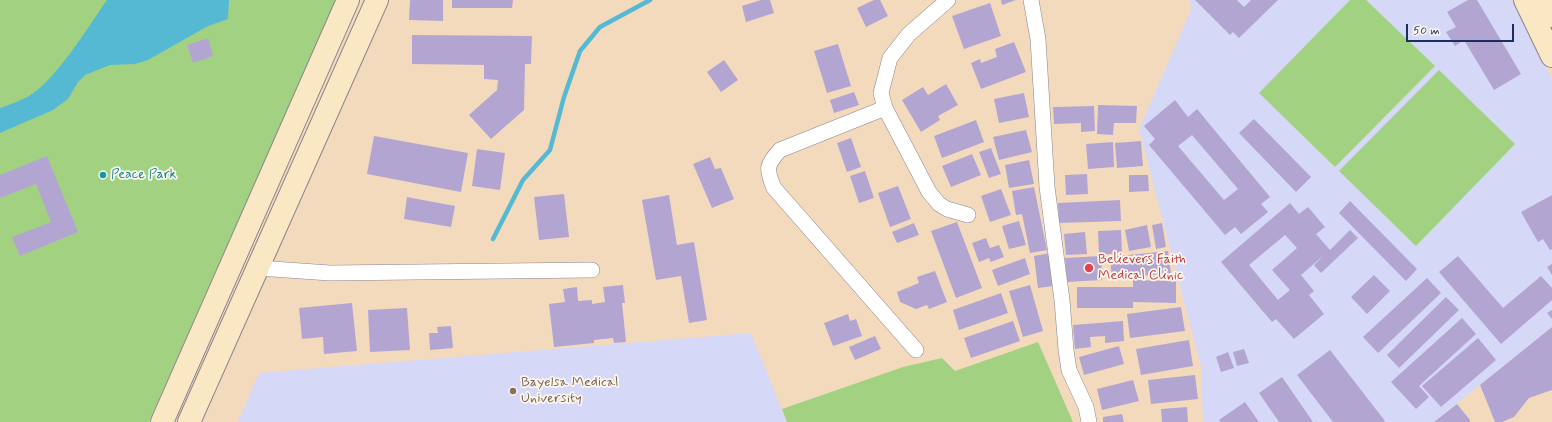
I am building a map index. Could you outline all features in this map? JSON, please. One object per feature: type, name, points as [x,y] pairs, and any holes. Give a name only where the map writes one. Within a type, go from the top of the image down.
[{"type":"main road","points":[[162,422],[348,0]]},
{"type":"main road","points":[[189,422],[377,0]]},
{"type":"main road","points":[[1525,0],[1552,56]]},
{"type":"main road","points":[[1544,0],[1552,16]]},
{"type":"street","points":[[948,0],[909,34],[890,58],[881,92],[886,108],[929,192],[939,204],[947,210],[968,215]]},
{"type":"street","points":[[1031,0],[1038,39],[1047,187],[1062,300],[1066,350],[1069,370],[1086,407],[1089,422]]},
{"type":"street","points":[[886,108],[780,150],[769,162],[768,175],[774,188],[916,350]]},
{"type":"street","points":[[258,268],[330,273],[592,270]]},
{"type":"shaded area","points":[[1189,0],[1512,0],[1537,46],[1552,80],[1552,327],[1434,422],[1203,422],[1201,366],[1139,129],[1192,8]]},
{"type":"shaded area","name":"Bayelsa Medical University","points":[[751,333],[787,422],[238,422],[259,373]]},
{"type":"green space","name":"Peace Park","points":[[0,0],[336,0],[149,422],[0,422]]},
{"type":"green space","points":[[1350,0],[1366,0],[1435,66],[1335,167],[1259,93]]},
{"type":"green space","points":[[1439,70],[1515,144],[1416,246],[1339,171]]},
{"type":"green space","points":[[1038,342],[1073,422],[787,422],[782,409],[903,367],[942,358],[955,371]]},
{"type":"water","points":[[107,0],[229,0],[228,19],[208,26],[148,60],[135,64],[110,65],[85,75],[78,82],[68,99],[53,110],[0,133],[0,108],[29,96],[50,78],[61,66]]},
{"type":"building","points":[[410,0],[443,0],[443,21],[409,20]]},
{"type":"building","points":[[452,0],[513,0],[512,8],[452,8]]},
{"type":"building","points":[[761,0],[770,0],[774,13],[746,22],[742,6]]},
{"type":"building","points":[[874,0],[880,0],[888,16],[866,27],[857,8]]},
{"type":"building","points":[[1001,0],[1016,0],[1002,5]]},
{"type":"building","points":[[1195,0],[1237,0],[1244,7],[1251,0],[1278,0],[1239,38],[1233,32],[1230,35]]},
{"type":"building","points":[[1468,0],[1477,0],[1521,74],[1494,90],[1464,40],[1455,46],[1446,32],[1456,27],[1447,12]]},
{"type":"building","points":[[990,3],[1001,36],[964,49],[952,16]]},
{"type":"building","points":[[412,35],[532,36],[531,64],[525,64],[524,110],[491,139],[469,115],[497,90],[498,80],[484,79],[484,65],[412,64]]},
{"type":"building","points":[[208,38],[213,56],[193,63],[187,45]]},
{"type":"building","points":[[1014,42],[1026,72],[981,89],[971,63],[980,59],[981,63],[997,57],[995,49]]},
{"type":"building","points":[[838,44],[851,86],[827,93],[814,51]]},
{"type":"building","points":[[724,60],[738,80],[721,92],[707,72]]},
{"type":"building","points":[[946,84],[958,105],[938,116],[940,120],[921,132],[902,100],[923,87],[928,95]]},
{"type":"building","points":[[854,92],[859,105],[834,113],[830,100]]},
{"type":"building","points":[[1024,93],[1029,117],[999,123],[994,99]]},
{"type":"building","points":[[1175,100],[1188,117],[1197,109],[1270,197],[1261,204],[1268,212],[1241,234],[1235,227],[1225,235],[1149,145],[1155,139],[1144,126]],"holes":[[[1192,135],[1238,189],[1224,200],[1178,146]]]},
{"type":"building","points":[[1098,105],[1137,106],[1136,123],[1114,123],[1113,135],[1097,134]]},
{"type":"building","points":[[1094,106],[1095,131],[1081,132],[1081,123],[1054,124],[1053,107]]},
{"type":"building","points":[[1254,119],[1311,177],[1296,192],[1239,133]]},
{"type":"building","points":[[976,120],[984,142],[942,158],[934,136]]},
{"type":"building","points":[[1026,130],[1032,152],[999,160],[993,137]]},
{"type":"building","points":[[374,136],[468,153],[461,192],[367,174]]},
{"type":"building","points":[[851,138],[861,167],[847,172],[837,143]]},
{"type":"building","points":[[1141,141],[1143,166],[1117,168],[1115,143]]},
{"type":"building","points":[[1113,142],[1114,167],[1088,169],[1086,144]]},
{"type":"building","points":[[991,148],[1001,174],[989,178],[979,152]]},
{"type":"building","points":[[477,149],[505,153],[500,190],[472,186]]},
{"type":"building","points":[[972,154],[981,175],[951,187],[942,166]]},
{"type":"building","points":[[47,156],[78,232],[20,256],[12,237],[51,222],[36,184],[0,198],[0,175]]},
{"type":"building","points":[[710,157],[715,169],[721,168],[734,199],[712,208],[693,164]]},
{"type":"building","points":[[1029,160],[1034,184],[1009,188],[1005,165]]},
{"type":"building","points":[[865,171],[874,198],[859,203],[850,176]]},
{"type":"building","points":[[1087,174],[1088,194],[1066,195],[1065,175]]},
{"type":"building","points":[[1129,175],[1148,175],[1149,191],[1129,192]]},
{"type":"building","points":[[898,186],[911,219],[890,227],[878,193]]},
{"type":"building","points":[[1034,187],[1047,250],[1030,253],[1022,214],[1016,215],[1012,191]]},
{"type":"building","points":[[1001,189],[1011,215],[990,222],[981,196]]},
{"type":"building","points":[[564,194],[569,237],[539,240],[534,197]]},
{"type":"building","points":[[669,195],[677,245],[694,242],[707,320],[689,323],[681,276],[656,280],[642,200]]},
{"type":"building","points":[[1552,195],[1552,249],[1550,250],[1543,239],[1538,242],[1521,212]]},
{"type":"building","points":[[407,197],[455,206],[451,227],[404,219]]},
{"type":"building","points":[[1120,200],[1121,221],[1059,223],[1058,203]]},
{"type":"building","points":[[1350,201],[1417,269],[1406,281],[1339,213]]},
{"type":"building","points":[[1290,203],[1299,214],[1308,207],[1325,227],[1316,234],[1330,250],[1350,230],[1358,238],[1321,273],[1314,265],[1325,254],[1301,275],[1314,291],[1309,295],[1324,314],[1294,339],[1276,319],[1272,322],[1221,262]],"holes":[[[1285,235],[1297,248],[1272,270],[1290,290],[1278,300],[1249,265]]]},
{"type":"building","points":[[1019,221],[1026,245],[1009,249],[1002,226]]},
{"type":"building","points":[[957,222],[982,288],[956,298],[931,231]]},
{"type":"building","points":[[914,223],[919,235],[897,243],[892,232]]},
{"type":"building","points":[[1162,223],[1166,247],[1156,249],[1152,225]]},
{"type":"building","points":[[1147,225],[1151,247],[1129,251],[1125,230]]},
{"type":"building","points":[[1121,230],[1122,253],[1099,255],[1098,231]]},
{"type":"building","points":[[1085,232],[1087,254],[1066,255],[1064,234]]},
{"type":"building","points":[[986,238],[990,248],[999,245],[1004,257],[991,262],[989,258],[979,262],[972,243]]},
{"type":"building","points":[[1168,251],[1171,273],[1112,279],[1110,257]]},
{"type":"building","points":[[1050,253],[1054,286],[1038,288],[1034,256]]},
{"type":"building","points":[[1101,256],[1102,280],[1067,282],[1065,258]]},
{"type":"building","points":[[1458,256],[1503,308],[1541,276],[1552,288],[1552,300],[1501,344],[1439,272]]},
{"type":"building","points":[[1025,258],[1030,274],[998,286],[992,270]]},
{"type":"building","points":[[1552,264],[1552,275],[1547,267]]},
{"type":"building","points":[[935,271],[947,302],[929,309],[927,305],[916,309],[900,302],[897,292],[919,283],[917,277]]},
{"type":"building","points":[[1374,275],[1390,291],[1367,314],[1351,297]]},
{"type":"building","points":[[1427,278],[1441,293],[1378,353],[1363,337]]},
{"type":"building","points":[[1133,280],[1176,281],[1176,303],[1133,302],[1133,308],[1077,308],[1077,287],[1133,287]]},
{"type":"building","points":[[623,285],[625,303],[622,303],[626,342],[614,343],[613,338],[594,340],[594,343],[554,347],[549,304],[565,302],[563,289],[577,287],[578,301],[592,300],[592,304],[605,302],[603,287]]},
{"type":"building","points":[[1030,285],[1043,331],[1023,337],[1009,291]]},
{"type":"building","points":[[1001,293],[1008,313],[959,330],[953,310]]},
{"type":"building","points":[[1446,297],[1459,310],[1399,368],[1387,355]]},
{"type":"building","points":[[352,303],[357,351],[324,354],[323,337],[302,339],[299,308]]},
{"type":"building","points":[[1181,307],[1185,331],[1130,338],[1127,314]]},
{"type":"building","points":[[407,308],[410,350],[370,352],[368,310]]},
{"type":"building","points":[[1552,310],[1552,319],[1547,313]]},
{"type":"building","points":[[848,314],[850,321],[856,319],[862,336],[833,346],[824,323]]},
{"type":"building","points":[[1462,318],[1476,334],[1419,386],[1429,397],[1416,409],[1391,382]]},
{"type":"building","points":[[1013,321],[1020,341],[971,358],[964,338]]},
{"type":"building","points":[[1123,321],[1124,341],[1105,343],[1105,336],[1090,337],[1091,347],[1075,349],[1073,325]]},
{"type":"building","points":[[451,326],[453,348],[430,350],[429,333],[438,333],[437,327]]},
{"type":"building","points":[[1552,327],[1552,390],[1529,398],[1514,417],[1502,422],[1495,422],[1480,385]]},
{"type":"building","points":[[875,336],[881,349],[855,360],[849,347]]},
{"type":"building","points":[[1478,338],[1496,360],[1441,407],[1422,386]]},
{"type":"building","points":[[1189,340],[1193,366],[1141,375],[1136,349]]},
{"type":"building","points":[[1119,346],[1124,364],[1084,375],[1079,357]]},
{"type":"building","points":[[1244,349],[1249,363],[1237,366],[1233,352]]},
{"type":"building","points":[[1330,350],[1385,421],[1384,422],[1333,422],[1297,375]]},
{"type":"building","points":[[1228,352],[1234,368],[1221,372],[1216,357]]},
{"type":"building","points":[[1195,375],[1198,399],[1151,404],[1148,380]]},
{"type":"building","points":[[1282,377],[1313,422],[1279,422],[1259,393]]},
{"type":"building","points":[[1133,380],[1139,401],[1102,410],[1097,389]]},
{"type":"building","points":[[1245,402],[1259,422],[1221,422],[1219,420]]},
{"type":"building","points":[[1457,404],[1470,422],[1434,422]]},
{"type":"building","points":[[1187,407],[1188,422],[1162,422],[1161,409]]},
{"type":"building","points":[[1122,414],[1124,422],[1103,422],[1103,417]]},
{"type":"waterway","points":[[493,239],[523,180],[550,150],[564,97],[580,51],[600,27],[650,0]]},
{"type":"place","name":"Peace Park","points":[[103,175]]},
{"type":"place","name":"Believers Faith Medical Clinic","points":[[1089,268]]},
{"type":"place","name":"Bayelsa Medical University","points":[[513,391]]}]
